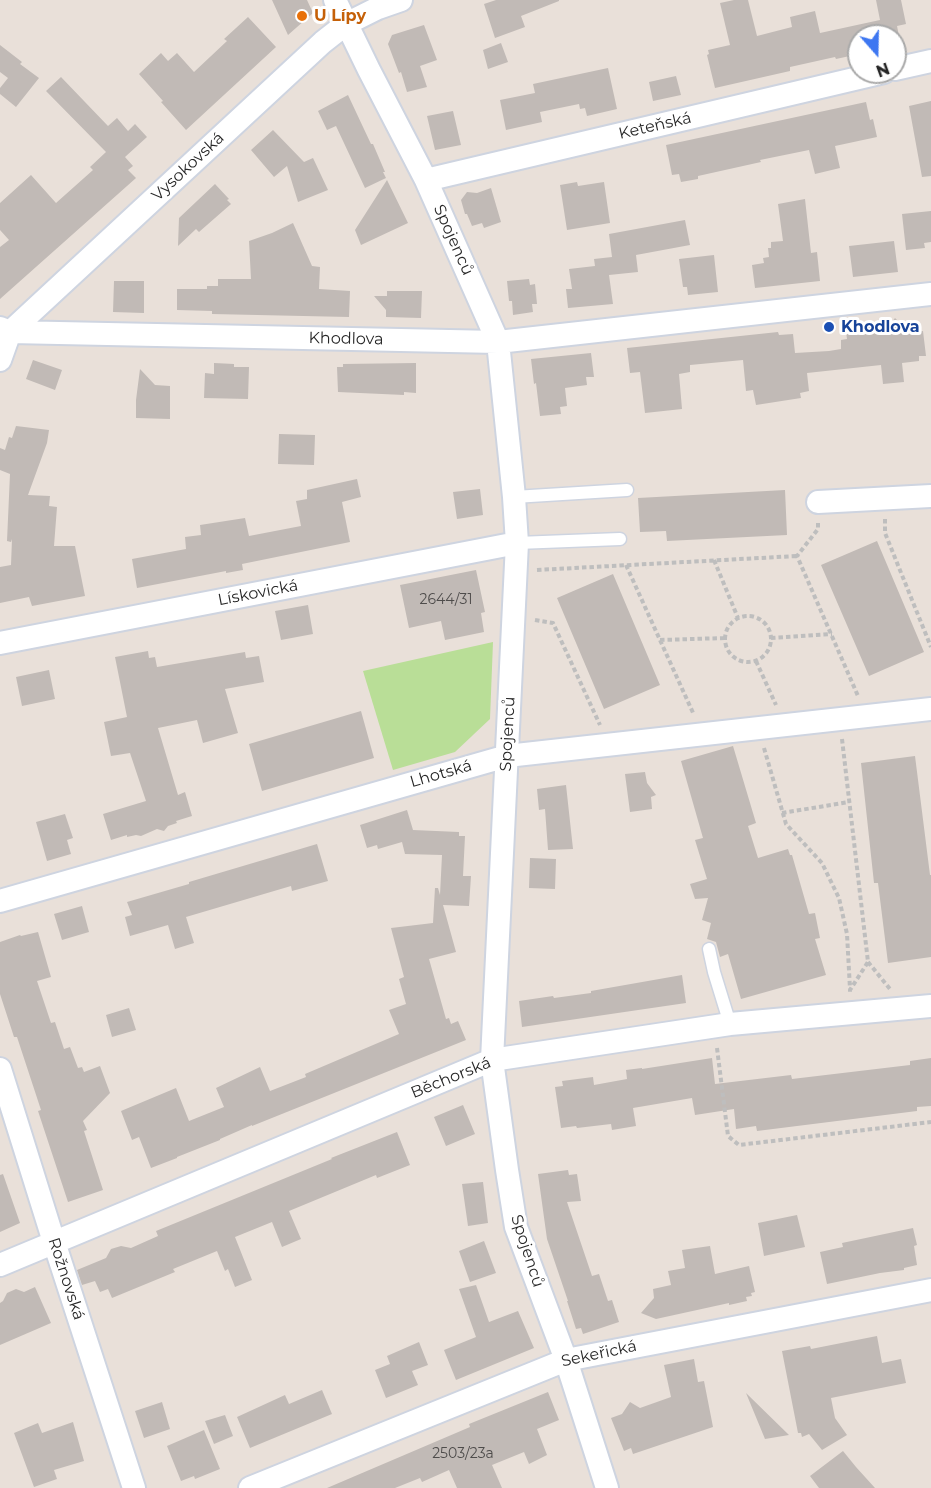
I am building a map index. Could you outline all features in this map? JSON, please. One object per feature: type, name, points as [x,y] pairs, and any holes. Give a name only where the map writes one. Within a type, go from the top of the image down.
[{"type":"street","name":"Spojenců","points":[[335,0],[426,180],[498,342],[517,543],[492,1060],[516,1227],[566,1360],[607,1488]]},
{"type":"street","name":"Vysokovská","points":[[0,360],[5,330],[314,50],[346,24],[378,8],[401,0]]},
{"type":"street","points":[[907,66],[931,61]]},
{"type":"street","name":"Keteňská","points":[[426,180],[847,81]]},
{"type":"street","name":"Khodlova","points":[[5,330],[498,342],[931,294]]},
{"type":"street","points":[[818,502],[931,496]]},
{"type":"street","name":"Lískovická","points":[[0,643],[517,543]]},
{"type":"street","name":"Lhotská","points":[[0,901],[507,756],[931,709]]},
{"type":"street","name":"Běchorská","points":[[0,1264],[492,1060],[722,1026],[931,1006]]},
{"type":"street","name":"Rožnovská","points":[[0,1069],[134,1488]]},
{"type":"street","name":"Sekeřická","points":[[250,1488],[566,1360],[931,1290]]},
{"type":"lane","points":[[514,496],[627,490]]},
{"type":"lane","points":[[517,543],[620,539]]},
{"type":"lane","points":[[710,949],[722,1026]]},
{"type":"path","points":[[885,498],[885,533],[931,647]]},
{"type":"path","points":[[515,571],[797,556],[818,529],[818,502]]},
{"type":"path","points":[[797,556],[867,716]]},
{"type":"path","points":[[714,560],[738,618]]},
{"type":"path","points":[[626,565],[702,734]]},
{"type":"path","points":[[513,616],[553,623],[609,744]]},
{"type":"path","points":[[751,616],[759,618],[768,626],[771,638],[764,656],[756,661],[747,662],[738,660],[730,654],[724,638],[730,624],[738,618],[751,616]]},
{"type":"path","points":[[771,638],[832,634]]},
{"type":"path","points":[[660,640],[724,638]]},
{"type":"path","points":[[756,661],[785,725]]},
{"type":"path","points":[[840,719],[868,962],[907,1008]]},
{"type":"path","points":[[758,728],[786,824],[822,863],[839,898],[847,934],[852,1013]]},
{"type":"path","points":[[782,813],[849,802]]},
{"type":"path","points":[[850,990],[868,962]]},
{"type":"path","points":[[722,1026],[728,1136],[739,1145],[931,1122]]},
{"type":"green space","points":[[493,642],[490,719],[455,752],[393,770],[363,671]]},
{"type":"building","points":[[272,0],[307,0],[313,13],[288,35]]},
{"type":"building","points":[[496,0],[559,1],[521,16],[525,27],[495,38],[484,4]]},
{"type":"building","points":[[748,0],[757,36],[792,27],[790,17],[815,11],[820,33],[847,27],[847,57],[790,67],[790,71],[715,88],[707,55],[708,50],[730,45],[720,3]]},
{"type":"building","points":[[876,0],[901,0],[906,24],[862,24],[880,20]]},
{"type":"building","points":[[248,17],[276,47],[186,130],[139,74],[161,53],[168,61],[177,53],[194,72],[227,41],[224,39]]},
{"type":"building","points":[[424,25],[437,60],[420,66],[427,87],[407,92],[388,44],[392,35]]},
{"type":"building","points":[[501,43],[508,62],[488,69],[483,50]]},
{"type":"building","points":[[0,45],[39,78],[16,107],[0,94],[0,88],[8,78],[0,72]]},
{"type":"building","points":[[608,68],[617,109],[587,116],[585,108],[580,109],[579,104],[540,112],[542,122],[506,130],[500,100],[535,93],[533,84]]},
{"type":"building","points":[[676,76],[681,95],[653,101],[649,82]]},
{"type":"building","points":[[61,77],[108,126],[117,118],[128,131],[135,124],[147,137],[125,157],[133,166],[128,170],[136,178],[0,299],[0,247],[9,240],[0,230],[0,203],[31,175],[56,203],[93,170],[90,167],[106,152],[46,91]]},
{"type":"building","points":[[348,95],[385,172],[383,172],[386,178],[365,188],[336,126],[327,130],[318,111]]},
{"type":"building","points":[[931,101],[931,176],[922,177],[909,106]]},
{"type":"building","points":[[866,102],[877,137],[835,146],[840,168],[815,174],[809,150],[698,176],[698,179],[681,182],[679,174],[672,175],[666,145]]},
{"type":"building","points":[[453,111],[461,145],[435,150],[427,116]]},
{"type":"building","points":[[273,130],[304,162],[313,158],[328,190],[298,202],[287,166],[274,177],[251,150]]},
{"type":"building","points":[[387,180],[408,223],[361,245],[355,230]]},
{"type":"building","points":[[577,182],[578,186],[604,182],[610,223],[567,230],[560,185]]},
{"type":"building","points":[[215,184],[231,204],[199,232],[196,229],[178,246],[179,218]]},
{"type":"building","points":[[491,188],[501,222],[484,228],[482,223],[472,226],[461,200],[467,192],[477,193]]},
{"type":"building","points":[[805,199],[811,253],[817,252],[820,281],[755,288],[752,265],[764,263],[763,258],[769,257],[768,248],[771,248],[771,242],[783,241],[778,204]]},
{"type":"building","points":[[931,211],[931,242],[924,243],[925,248],[906,250],[902,214]]},
{"type":"building","points":[[685,220],[690,245],[636,255],[638,272],[609,275],[613,304],[568,308],[566,289],[572,289],[569,269],[595,266],[594,259],[612,257],[609,234]]},
{"type":"building","points":[[293,223],[312,266],[320,267],[319,289],[350,291],[349,317],[212,314],[212,311],[177,310],[177,289],[207,289],[207,286],[218,286],[218,279],[251,279],[249,241]]},
{"type":"building","points":[[894,241],[898,272],[853,277],[849,246]]},
{"type":"building","points":[[714,255],[718,292],[688,295],[687,287],[683,287],[679,259]]},
{"type":"building","points":[[529,279],[530,285],[535,284],[537,304],[532,304],[533,312],[513,315],[507,281]]},
{"type":"building","points":[[114,281],[144,281],[144,313],[113,312]]},
{"type":"building","points":[[387,291],[422,291],[421,318],[386,317],[386,310],[374,296],[387,296]]},
{"type":"building","points":[[895,318],[903,326],[915,324],[916,332],[923,331],[926,356],[919,356],[919,361],[902,363],[904,382],[883,384],[881,365],[807,373],[809,391],[800,393],[801,398],[756,405],[753,390],[746,391],[743,360],[690,365],[690,372],[679,374],[682,409],[645,413],[640,372],[630,373],[627,348],[778,332],[779,335],[793,334],[795,353],[829,351],[841,349],[841,340],[847,339],[846,332],[856,331],[869,325],[877,328],[889,326]]},
{"type":"building","points":[[591,353],[594,377],[586,377],[587,385],[565,388],[567,406],[560,407],[561,414],[540,416],[531,359]]},
{"type":"building","points":[[33,360],[62,370],[55,390],[26,379]]},
{"type":"building","points":[[214,363],[249,367],[248,399],[204,398],[205,373],[214,374]]},
{"type":"building","points":[[416,363],[416,393],[404,392],[404,395],[338,392],[337,367],[343,367],[343,364]]},
{"type":"building","points":[[140,369],[155,385],[170,386],[170,419],[136,418]]},
{"type":"building","points":[[16,426],[49,430],[47,443],[28,495],[50,496],[49,506],[57,507],[54,546],[75,546],[85,596],[32,606],[29,597],[0,603],[0,567],[11,565],[12,539],[11,542],[7,541],[10,474],[0,470],[0,448],[5,450]]},
{"type":"building","points":[[279,434],[315,435],[314,465],[278,464]]},
{"type":"building","points":[[357,479],[361,497],[342,502],[350,542],[242,564],[243,570],[226,573],[226,571],[137,588],[132,559],[186,549],[185,537],[201,535],[200,525],[245,518],[249,536],[301,526],[296,501],[307,499],[307,490]]},
{"type":"building","points":[[480,489],[483,515],[457,519],[453,492]]},
{"type":"building","points":[[785,490],[787,535],[667,541],[666,531],[640,532],[638,498]]},
{"type":"building","points":[[877,541],[924,652],[869,676],[821,565]]},
{"type":"building","points":[[476,570],[485,612],[481,613],[484,632],[445,640],[441,621],[409,628],[400,585]]},
{"type":"building","points":[[613,574],[660,685],[604,709],[557,598]]},
{"type":"building","points":[[308,605],[313,634],[281,640],[275,611]]},
{"type":"building","points":[[148,651],[149,658],[155,657],[157,667],[245,652],[246,658],[259,656],[264,682],[225,689],[238,733],[203,743],[197,720],[158,728],[178,795],[185,792],[192,816],[176,821],[177,823],[168,826],[164,831],[157,829],[141,836],[127,837],[127,835],[111,840],[103,814],[146,801],[130,753],[111,756],[104,722],[127,717],[115,657]]},
{"type":"building","points":[[49,670],[55,699],[22,706],[16,677]]},
{"type":"building","points":[[361,711],[374,758],[262,791],[249,744]]},
{"type":"building","points":[[733,746],[756,823],[748,826],[758,858],[788,849],[792,855],[809,914],[815,913],[820,938],[815,939],[826,975],[741,999],[728,954],[720,957],[716,942],[707,939],[711,923],[702,920],[708,898],[695,899],[690,884],[707,879],[695,840],[703,838],[681,761]]},
{"type":"building","points":[[915,756],[931,875],[931,957],[888,963],[878,883],[874,883],[861,763]]},
{"type":"building","points":[[645,772],[647,783],[656,795],[651,797],[652,809],[630,812],[625,774]]},
{"type":"building","points":[[566,785],[573,849],[548,850],[545,809],[539,810],[537,789]]},
{"type":"building","points":[[407,810],[413,830],[459,832],[459,836],[465,836],[463,876],[471,876],[469,906],[443,905],[456,952],[429,959],[446,1019],[449,1018],[451,1024],[458,1021],[466,1040],[252,1125],[151,1168],[139,1137],[132,1140],[121,1111],[176,1088],[189,1121],[224,1107],[216,1088],[260,1067],[270,1091],[399,1034],[389,1010],[406,1004],[399,979],[404,977],[391,928],[433,923],[435,888],[438,888],[440,895],[442,855],[405,854],[402,842],[378,849],[377,845],[367,848],[360,825]]},
{"type":"building","points":[[65,814],[73,838],[67,840],[71,854],[47,861],[36,822]]},
{"type":"building","points":[[317,844],[328,881],[292,891],[291,886],[186,917],[194,943],[175,949],[168,925],[130,936],[125,917],[132,915],[127,902]]},
{"type":"building","points":[[530,858],[556,859],[555,889],[529,888]]},
{"type":"building","points":[[82,906],[89,932],[62,940],[54,914]]},
{"type":"building","points":[[38,932],[51,977],[37,981],[51,1023],[55,1022],[64,1049],[70,1047],[78,1068],[82,1067],[84,1072],[100,1066],[110,1093],[83,1121],[87,1130],[84,1131],[103,1190],[68,1202],[38,1111],[41,1110],[0,994],[0,942]]},
{"type":"building","points":[[682,975],[686,1003],[522,1027],[519,1001],[591,993],[591,991]]},
{"type":"building","points":[[129,1008],[136,1030],[112,1037],[106,1015]]},
{"type":"building","points":[[712,1058],[715,1084],[791,1075],[792,1079],[910,1065],[910,1061],[931,1058],[931,1106],[917,1107],[917,1111],[757,1131],[756,1126],[736,1129],[734,1109],[695,1115],[692,1098],[633,1108],[636,1126],[612,1130],[611,1124],[561,1128],[555,1087],[563,1086],[562,1081],[593,1077],[594,1085],[627,1079],[626,1070]]},
{"type":"building","points":[[463,1105],[475,1134],[446,1146],[434,1117]]},
{"type":"building","points":[[397,1132],[410,1165],[377,1178],[376,1175],[289,1211],[301,1239],[282,1247],[272,1222],[235,1237],[252,1280],[235,1287],[217,1251],[173,1269],[175,1272],[112,1298],[108,1289],[100,1292],[95,1281],[82,1285],[77,1270],[106,1258],[111,1249],[121,1246],[131,1248],[158,1236],[156,1231]]},
{"type":"building","points":[[568,1170],[569,1175],[577,1174],[581,1201],[567,1202],[592,1276],[599,1274],[608,1301],[612,1300],[619,1322],[583,1334],[581,1328],[576,1329],[547,1239],[538,1174]]},
{"type":"building","points":[[3,1174],[20,1223],[0,1232],[0,1175]]},
{"type":"building","points":[[483,1182],[488,1223],[468,1226],[462,1184]]},
{"type":"building","points":[[797,1215],[805,1247],[764,1256],[758,1223]]},
{"type":"building","points":[[913,1228],[917,1245],[914,1246],[917,1265],[904,1268],[904,1270],[827,1284],[820,1252],[843,1247],[842,1243]]},
{"type":"building","points":[[484,1241],[496,1273],[470,1282],[459,1251]]},
{"type":"building","points":[[710,1246],[715,1274],[749,1266],[755,1292],[751,1293],[752,1296],[746,1297],[747,1301],[656,1319],[641,1313],[654,1298],[653,1289],[671,1285],[668,1271],[685,1268],[682,1250]]},
{"type":"building","points":[[476,1285],[489,1322],[518,1311],[534,1348],[456,1380],[444,1350],[476,1337],[459,1289]]},
{"type":"building","points":[[35,1287],[51,1323],[0,1345],[0,1303],[7,1293],[16,1289],[24,1292]]},
{"type":"building","points":[[877,1336],[882,1363],[901,1359],[906,1383],[831,1398],[835,1418],[847,1435],[822,1450],[809,1434],[802,1437],[801,1433],[798,1433],[782,1351],[810,1346],[811,1349]]},
{"type":"building","points":[[419,1342],[428,1365],[412,1371],[418,1385],[386,1398],[375,1370],[390,1364],[387,1356]]},
{"type":"building","points":[[694,1359],[698,1382],[704,1381],[713,1427],[633,1454],[631,1448],[624,1451],[611,1418],[622,1414],[630,1402],[640,1408],[671,1397],[664,1365]]},
{"type":"building","points":[[322,1390],[332,1414],[250,1448],[237,1417],[285,1395],[289,1404]]},
{"type":"building","points":[[548,1392],[559,1420],[537,1429],[547,1455],[529,1464],[524,1452],[492,1465],[502,1488],[457,1488],[449,1470],[422,1482],[420,1478],[395,1488],[327,1488],[470,1427],[469,1424]]},
{"type":"building","points":[[746,1393],[789,1435],[765,1439]]},
{"type":"building","points":[[162,1402],[170,1429],[144,1438],[135,1411]]},
{"type":"building","points":[[225,1415],[233,1436],[214,1444],[205,1421]]},
{"type":"building","points":[[73,1422],[84,1461],[54,1470],[57,1479],[34,1487],[14,1433],[38,1423],[42,1433]]},
{"type":"building","points":[[204,1430],[220,1469],[195,1479],[194,1476],[181,1481],[167,1446]]},
{"type":"building","points":[[843,1451],[875,1488],[819,1488],[810,1476]]},
{"type":"place","name":"U Lípy","points":[[302,16]]},
{"type":"place","name":"Khodlova","points":[[829,327]]}]
